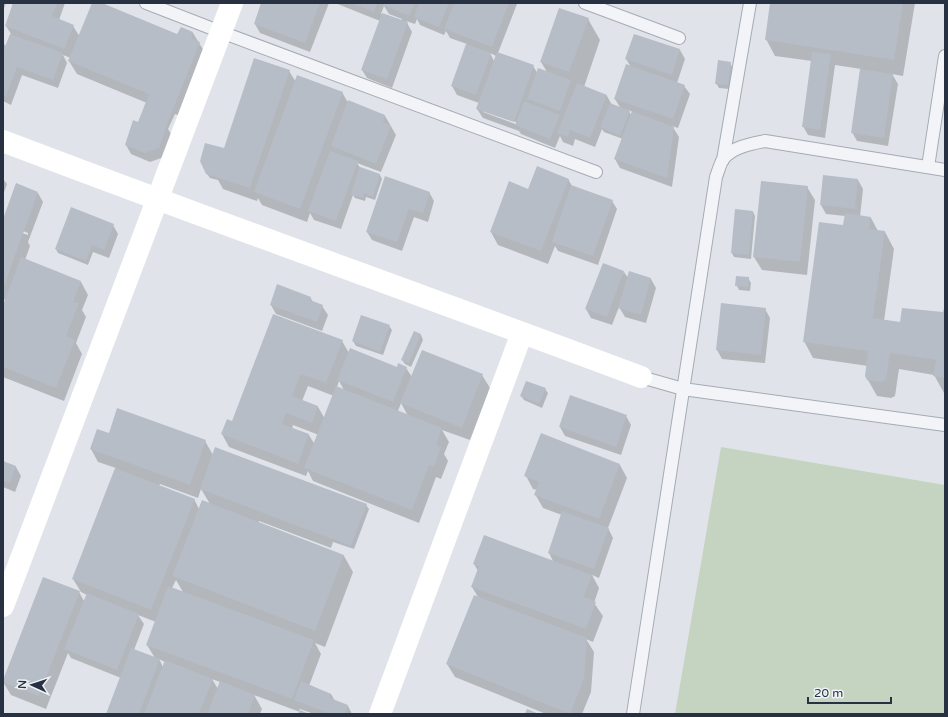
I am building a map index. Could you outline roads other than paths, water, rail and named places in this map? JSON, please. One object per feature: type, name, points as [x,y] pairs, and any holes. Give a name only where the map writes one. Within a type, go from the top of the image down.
[{"type":"street","points":[[3,606],[232,3]]},
{"type":"street","points":[[3,142],[641,377]]},
{"type":"street","points":[[380,714],[522,333]]},
{"type":"lane","points":[[146,3],[596,172]]},
{"type":"lane","points":[[585,3],[679,38]]},
{"type":"lane","points":[[633,714],[716,177],[723,160],[750,3]]},
{"type":"lane","points":[[928,167],[945,56]]},
{"type":"lane","points":[[723,160],[734,150],[748,144],[765,141],[945,170]]},
{"type":"lane","points":[[641,377],[683,389],[945,425]]}]
